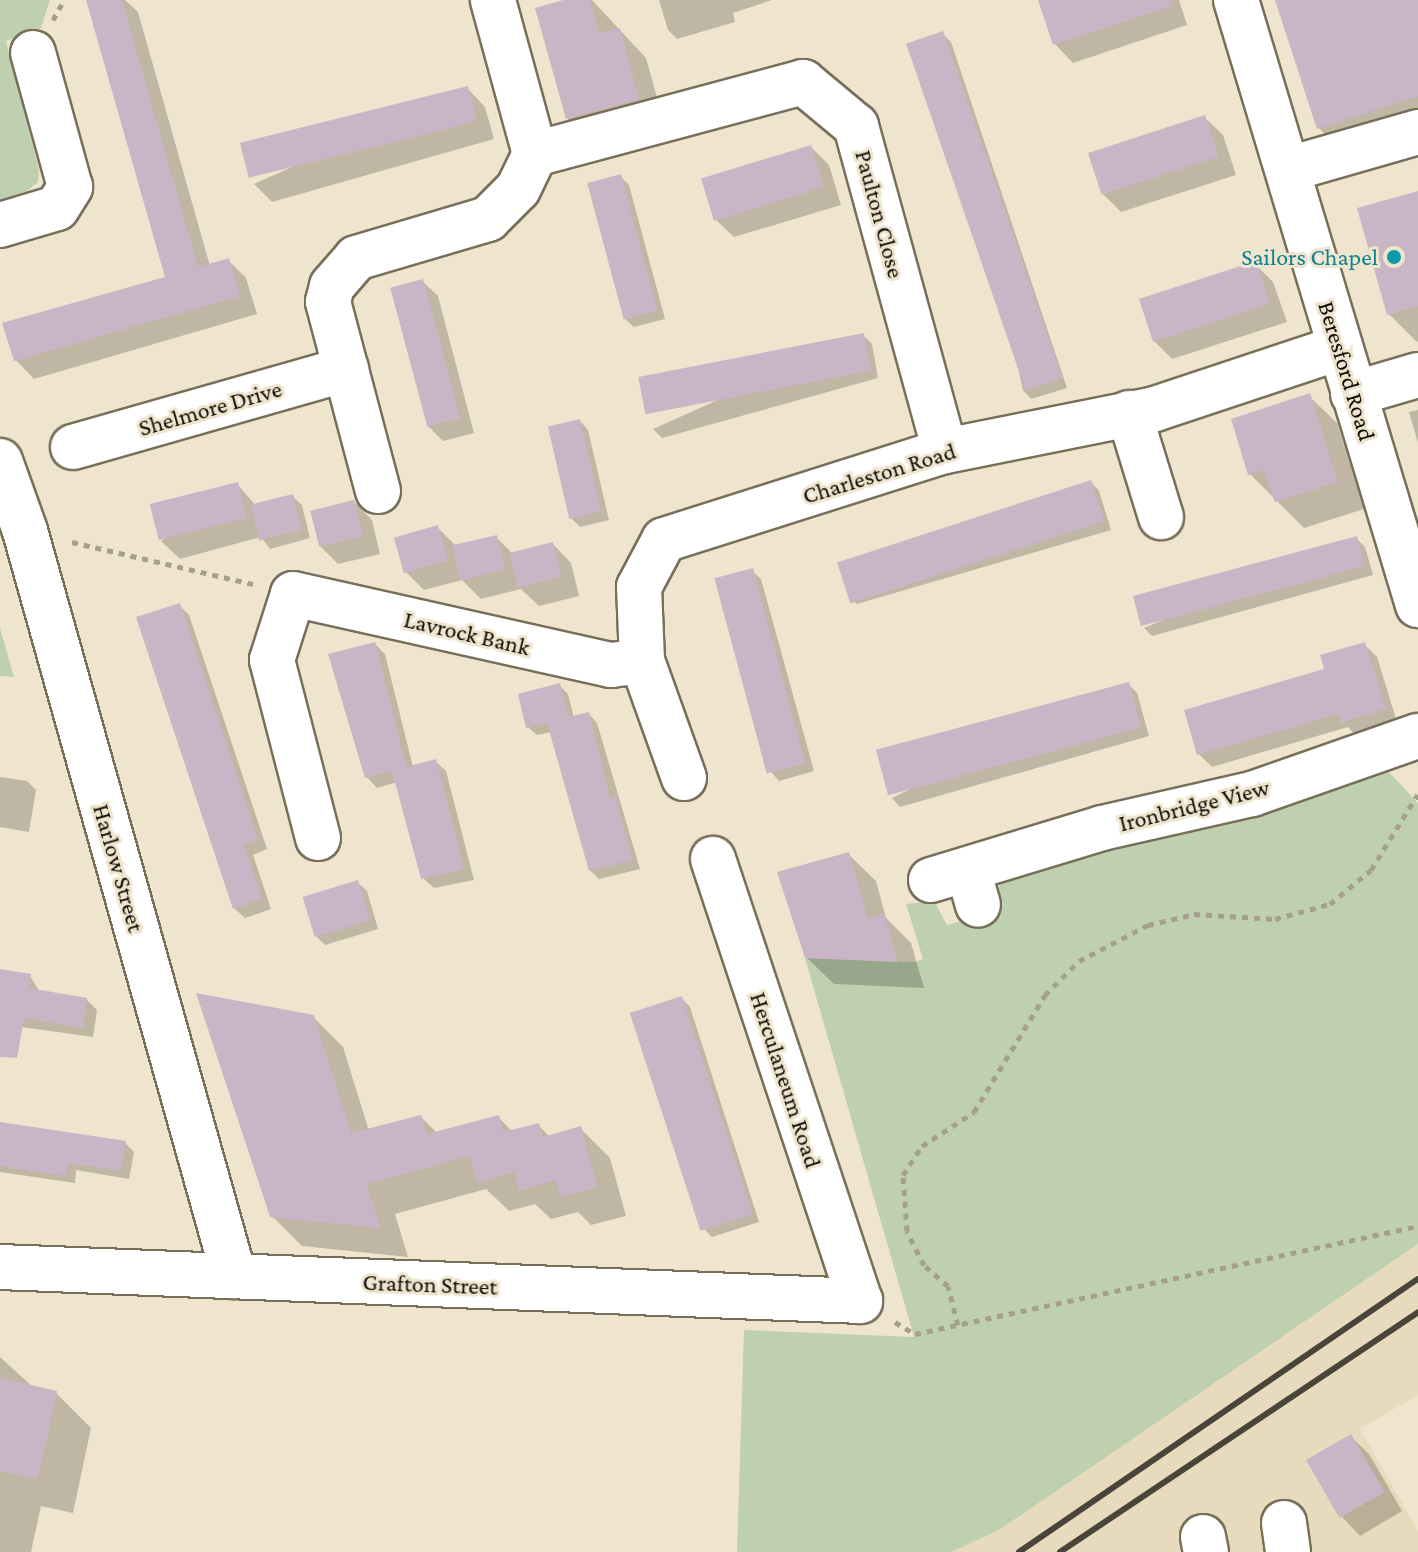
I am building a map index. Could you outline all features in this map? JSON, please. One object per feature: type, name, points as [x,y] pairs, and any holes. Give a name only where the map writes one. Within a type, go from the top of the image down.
[{"type":"street","points":[[378,491],[328,302],[343,270],[356,258],[488,219],[518,189],[535,154],[493,0]]},
{"type":"street","name":"Beresford Road","points":[[1236,0],[1289,169],[1353,394],[1405,516],[1418,605]]},
{"type":"street","points":[[0,225],[57,208],[70,187],[33,53]]},
{"type":"street","name":"Paulton Close","points":[[535,154],[803,82],[856,126],[945,451]]},
{"type":"street","points":[[1289,169],[1418,132]]},
{"type":"street","name":"Charleston Road","points":[[684,778],[642,661],[639,587],[664,540],[945,451],[1129,413],[1338,348]]},
{"type":"street","name":"Shelmore Drive","points":[[73,447],[346,369]]},
{"type":"street","points":[[1353,394],[1418,375]]},
{"type":"street","points":[[1129,413],[1161,517]]},
{"type":"street","name":"Harlow Street","points":[[0,461],[25,531],[234,1276]]},
{"type":"street","points":[[293,594],[272,660],[317,838]]},
{"type":"street","name":"Lavrock Bank","points":[[293,594],[611,665],[642,661]]},
{"type":"street","name":"Ironbridge View","points":[[959,885],[1102,828],[1252,794],[1418,736]]},
{"type":"street","name":"Herculaneum Road","points":[[713,859],[860,1301]]},
{"type":"street","name":"Grafton Street","points":[[0,1267],[860,1301]]},
{"type":"path","points":[[25,531],[293,594]]},
{"type":"path","points":[[958,1325],[948,1286],[924,1265],[907,1231],[903,1175],[922,1146],[974,1112],[1045,995],[1104,945],[1171,917],[1223,913],[1275,919],[1330,904],[1371,870],[1418,794]]},
{"type":"path","points":[[860,1301],[915,1334],[1418,1226]]},
{"type":"shaded area","points":[[1418,1244],[1418,1395],[1360,1429],[1418,1531],[1418,1552],[951,1552],[999,1530]]},
{"type":"green space","points":[[0,0],[50,0],[41,28],[6,41],[39,170],[38,182],[27,191],[0,200]]},
{"type":"green space","points":[[0,628],[14,677],[0,676]]},
{"type":"green space","points":[[1389,772],[1418,803],[1418,1244],[999,1530],[951,1552],[737,1552],[744,1330],[914,1337],[805,958],[915,962],[923,959],[906,904],[934,901],[947,925],[1001,911],[997,891],[1004,877],[1108,844],[1224,823]]},
{"type":"building","points":[[86,0],[122,0],[198,267],[229,258],[240,296],[14,361],[2,323],[165,277]]},
{"type":"building","points":[[563,0],[590,0],[599,34],[620,28],[639,99],[566,119],[535,8]]},
{"type":"building","points":[[1038,0],[1172,0],[1173,6],[1053,45]]},
{"type":"building","points":[[1275,0],[1418,0],[1418,96],[1317,129]]},
{"type":"building","points":[[943,31],[1062,378],[1026,391],[906,44]]},
{"type":"building","points":[[468,86],[477,121],[249,178],[240,143]]},
{"type":"building","points":[[1205,115],[1219,157],[1102,195],[1088,153]]},
{"type":"building","points":[[811,145],[824,187],[714,221],[701,179]]},
{"type":"building","points":[[621,174],[657,310],[624,319],[587,183]]},
{"type":"building","name":"Sailors Chapel","points":[[1418,191],[1418,306],[1387,315],[1357,208]]},
{"type":"building","points":[[1256,261],[1270,304],[1153,342],[1139,299]]},
{"type":"building","points":[[423,279],[460,418],[427,427],[390,288]]},
{"type":"building","points":[[864,333],[871,370],[645,414],[638,377]]},
{"type":"building","points":[[1310,393],[1338,482],[1275,502],[1264,470],[1248,475],[1231,419]]},
{"type":"building","points":[[580,419],[601,512],[569,519],[548,426]]},
{"type":"building","points":[[1091,480],[1104,521],[850,603],[837,563]]},
{"type":"building","points":[[238,482],[247,518],[159,540],[150,504]]},
{"type":"building","points":[[293,494],[302,530],[259,541],[250,505]]},
{"type":"building","points":[[354,500],[363,536],[319,547],[310,511]]},
{"type":"building","points":[[438,525],[448,561],[404,573],[394,538]]},
{"type":"building","points":[[497,535],[505,570],[460,580],[452,545]]},
{"type":"building","points":[[1357,536],[1365,566],[1141,626],[1133,596]]},
{"type":"building","points":[[553,542],[562,577],[518,588],[509,553]]},
{"type":"building","points":[[753,568],[805,763],[767,773],[714,578]]},
{"type":"building","points":[[180,603],[258,839],[244,844],[262,899],[233,909],[136,617]]},
{"type":"building","points":[[375,642],[406,767],[436,759],[464,869],[421,879],[392,771],[365,778],[328,654]]},
{"type":"building","points":[[1365,642],[1386,709],[1341,723],[1338,714],[1197,755],[1184,710],[1324,669],[1320,655]]},
{"type":"building","points":[[1129,682],[1141,727],[888,795],[876,750]]},
{"type":"building","points":[[560,683],[569,717],[589,712],[610,799],[616,797],[632,860],[589,871],[547,723],[526,728],[518,694]]},
{"type":"building","points":[[849,852],[868,919],[884,913],[898,962],[805,958],[777,872]]},
{"type":"building","points":[[358,880],[370,920],[315,937],[303,897]]},
{"type":"building","points":[[0,969],[31,974],[29,988],[87,998],[83,1028],[24,1018],[17,1058],[0,1057]]},
{"type":"building","points":[[196,993],[314,1015],[351,1133],[421,1115],[427,1134],[499,1115],[503,1132],[539,1123],[543,1137],[581,1126],[597,1187],[560,1197],[556,1180],[519,1191],[514,1172],[477,1183],[470,1156],[367,1184],[380,1228],[270,1217]]},
{"type":"building","points":[[682,996],[753,1214],[700,1231],[630,1013]]},
{"type":"building","points":[[0,1122],[126,1141],[121,1171],[68,1163],[66,1176],[0,1166]]},
{"type":"building","points":[[0,1378],[57,1391],[38,1479],[0,1471]]},
{"type":"building","points":[[1351,1434],[1384,1492],[1339,1518],[1306,1460]]},
{"type":"railway","points":[[1019,1552],[1418,1279]]},
{"type":"railway","points":[[1060,1552],[1418,1312]]},
{"type":"place","name":"Sailors Chapel","points":[[1394,257]]}]
